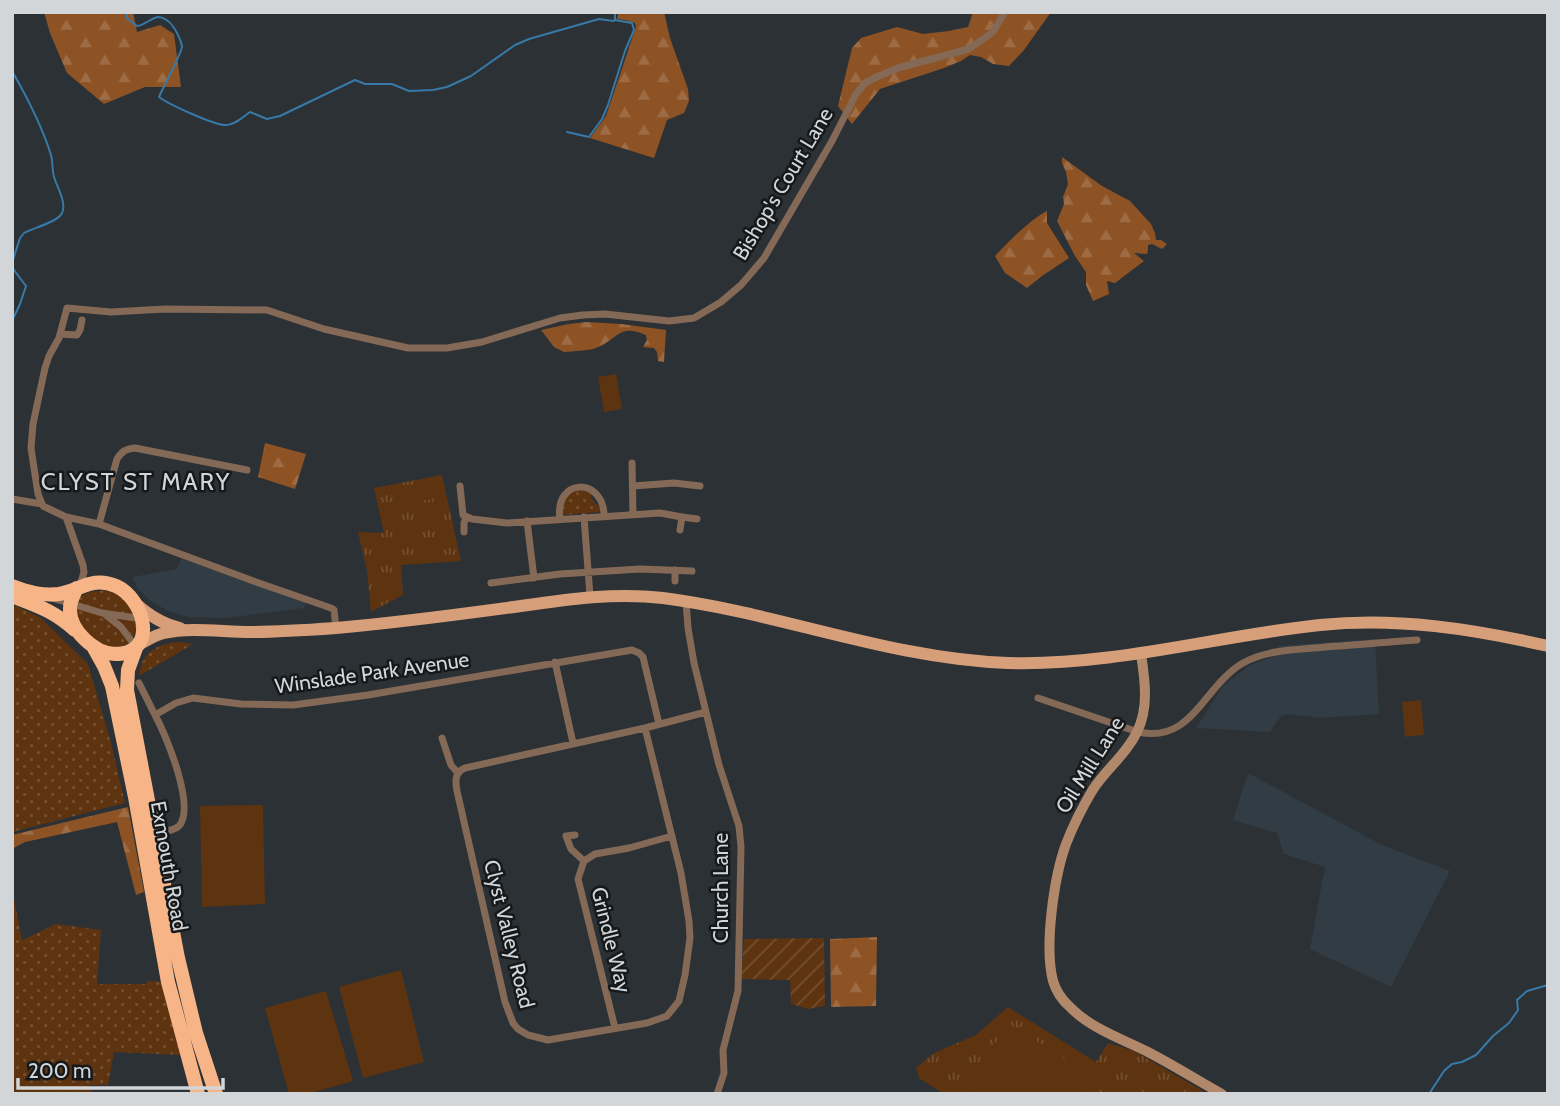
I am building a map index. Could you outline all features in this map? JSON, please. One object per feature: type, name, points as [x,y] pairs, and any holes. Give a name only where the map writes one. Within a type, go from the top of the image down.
[{"type":"highway","points":[[12,586],[42,594],[67,592],[89,583],[101,582],[130,595],[143,619]]},
{"type":"highway","points":[[78,587],[70,605],[71,616],[81,636]]},
{"type":"highway","points":[[12,596],[60,616],[94,648],[112,654],[137,647]]},
{"type":"highway","name":"Exmouth Road","points":[[143,619],[143,633],[128,670],[126,684],[169,982],[198,1094]]},
{"type":"highway","name":"Exmouth Road","points":[[94,648],[112,686],[188,1004],[216,1094]]},
{"type":"main road","points":[[137,647],[164,633],[336,628],[590,597],[633,596],[715,606],[878,645],[950,659],[1008,663],[1055,663],[1142,654],[1307,627],[1372,623],[1446,627],[1548,646]]},
{"type":"main road","points":[[135,602],[165,624],[190,631]]},
{"type":"street","name":"Bishop's Court Lane","points":[[60,334],[68,308],[111,312],[267,310],[324,329],[408,348],[447,348],[482,342],[560,318],[583,315],[605,314],[669,321],[694,318],[741,285],[764,258],[856,94],[865,83],[898,68],[969,49],[993,32],[1005,12]]},
{"type":"street","points":[[42,504],[31,448],[33,424],[45,368],[60,334],[77,335],[82,320]]},
{"type":"street","points":[[99,524],[117,459],[121,452],[128,449],[234,464],[247,470]]},
{"type":"street","points":[[632,463],[633,514]]},
{"type":"street","points":[[633,486],[674,483],[700,486]]},
{"type":"street","points":[[460,486],[463,515],[466,518],[508,523],[660,513],[697,519]]},
{"type":"street","points":[[560,519],[562,498],[566,492],[579,487],[596,494],[603,505],[604,516]]},
{"type":"street","points":[[12,499],[42,504],[66,517],[99,524],[331,608],[334,610],[336,628]]},
{"type":"street","points":[[66,517],[83,565],[84,572],[78,587]]},
{"type":"street","points":[[584,517],[590,597]]},
{"type":"street","points":[[680,530],[682,517]]},
{"type":"street","points":[[464,531],[466,518]]},
{"type":"street","points":[[527,521],[534,578]]},
{"type":"street","points":[[83,565],[101,582]]},
{"type":"street","points":[[491,583],[560,574],[640,569],[692,571]]},
{"type":"street","points":[[675,581],[676,570]]},
{"type":"street","points":[[42,594],[102,613],[165,624]]},
{"type":"street","name":"Church Lane","points":[[686,602],[694,663],[719,765],[738,826],[741,848],[738,991],[723,1050],[724,1073],[717,1094]]},
{"type":"street","points":[[102,613],[121,627],[137,647]]},
{"type":"street","points":[[1038,698],[1138,732],[1156,734],[1182,724],[1236,668],[1262,655],[1417,640]]},
{"type":"street","name":"Winslade Park Avenue","points":[[155,715],[176,703],[193,698],[241,704],[293,705],[368,695],[632,650],[642,654],[659,724]]},
{"type":"street","name":"Oil Mill Lane","points":[[1142,654],[1145,701],[1138,732],[1084,803],[1066,844],[1058,872],[1050,946],[1053,979],[1058,992],[1076,1013],[1222,1094]]},
{"type":"street","points":[[555,662],[573,743]]},
{"type":"street","points":[[139,683],[170,748],[183,797],[183,814],[178,828],[148,834]]},
{"type":"street","points":[[458,773],[465,768],[706,712]]},
{"type":"street","name":"Clyst Valley Road","points":[[442,738],[451,765],[458,773],[457,791],[505,1003],[518,1030],[548,1040],[647,1023],[667,1016],[681,993],[690,938],[689,921],[681,873],[645,728]]},
{"type":"street","name":"Grindle Way","points":[[567,836],[571,849],[584,861]]},
{"type":"street","name":"Grindle Way","points":[[615,1028],[578,878],[584,861],[594,854],[672,836]]},
{"type":"shaded area","points":[[181,558],[306,603],[304,608],[226,618],[189,617],[170,612],[152,602],[138,589],[132,577],[177,569]]},
{"type":"shaded area","points":[[1375,639],[1379,714],[1320,718],[1288,714],[1281,716],[1270,732],[1196,728],[1223,686],[1250,665],[1274,656],[1278,646]]},
{"type":"shaded area","points":[[1248,773],[1382,845],[1450,871],[1391,987],[1310,949],[1325,867],[1284,854],[1277,833],[1233,820]]},
{"type":"green space","points":[[44,12],[133,12],[137,32],[160,25],[174,34],[181,87],[145,87],[104,104],[67,73]]},
{"type":"green space","points":[[621,12],[664,12],[688,89],[689,101],[684,113],[667,120],[654,158],[590,138],[606,116],[636,27],[635,23],[617,19]]},
{"type":"green space","points":[[973,12],[1051,12],[1009,66],[993,64],[981,57],[970,55],[944,68],[880,89],[852,124],[838,106],[852,48],[861,38],[897,27],[923,34],[968,27]]},
{"type":"green space","points":[[1062,157],[1102,186],[1130,201],[1151,224],[1156,240],[1167,244],[1162,249],[1148,245],[1147,254],[1134,253],[1144,261],[1115,283],[1107,281],[1109,294],[1093,301],[1086,285],[1086,272],[1057,221],[1068,184]]},
{"type":"green space","points":[[1047,211],[1047,223],[1069,258],[1027,288],[1005,273],[995,256],[1027,225]]},
{"type":"green space","points":[[586,322],[666,330],[664,362],[658,361],[654,348],[643,347],[647,340],[646,335],[637,332],[624,331],[593,349],[564,352],[554,347],[541,330]]},
{"type":"green space","points":[[616,374],[622,409],[604,412],[598,377]]},
{"type":"green space","points":[[265,443],[306,454],[295,489],[258,477]]},
{"type":"green space","points":[[442,475],[461,561],[401,565],[403,595],[371,612],[367,571],[358,532],[384,533],[374,488]]},
{"type":"green space","points":[[438,480],[441,497],[411,503],[408,486]]},
{"type":"green space","points":[[577,489],[592,493],[590,497],[600,508],[599,512],[562,515],[565,497]]},
{"type":"green space","points":[[89,592],[113,592],[133,611],[136,629],[131,640],[122,646],[106,646],[93,641],[79,619],[77,602]]},
{"type":"green space","points":[[12,604],[41,618],[88,664],[125,803],[12,832]]},
{"type":"green space","points":[[178,642],[193,644],[139,676],[143,661],[151,651]]},
{"type":"green space","points":[[1421,700],[1424,735],[1405,737],[1402,702]]},
{"type":"green space","points":[[263,805],[265,904],[202,907],[200,806]]},
{"type":"green space","points":[[128,807],[144,892],[136,895],[117,822],[25,842],[12,849],[12,835]]},
{"type":"green space","points":[[12,889],[22,940],[56,924],[101,930],[97,984],[165,982],[181,1055],[114,1052],[108,1085],[90,1085],[92,1094],[12,1094]]},
{"type":"green space","points":[[877,937],[876,1006],[831,1007],[830,939]]},
{"type":"green space","points":[[824,938],[825,1006],[808,1009],[791,1004],[790,980],[741,979],[744,939]]},
{"type":"green space","points":[[401,970],[424,1062],[363,1078],[339,987]]},
{"type":"green space","points":[[326,991],[353,1081],[307,1094],[289,1094],[265,1008]]},
{"type":"green space","points":[[1008,1007],[1096,1062],[1108,1043],[1134,1051],[1208,1094],[944,1094],[919,1078],[916,1068],[934,1053],[976,1035]]},
{"type":"green space","points":[[1008,1023],[1093,1077],[1083,1094],[976,1094],[967,1088]]},
{"type":"waterway","points":[[127,12],[127,18],[137,26],[158,17],[166,20],[174,27],[181,41],[179,55],[159,97],[192,114],[226,125],[236,122],[250,112],[267,119],[280,116],[355,80],[365,84],[392,84],[409,91],[447,87],[471,76],[515,45],[599,19],[613,21],[617,12]]},
{"type":"waterway","points":[[567,132],[589,137],[602,119],[634,30],[632,23],[615,20]]},
{"type":"waterway","points":[[12,71],[43,133],[63,205],[62,213],[56,219],[24,233],[12,263]]},
{"type":"waterway","points":[[12,265],[26,286],[12,321]]},
{"type":"waterway","points":[[1429,1094],[1444,1071],[1452,1064],[1476,1055],[1509,1023],[1518,1010],[1517,1000],[1527,991],[1548,985]]},
{"type":"district","name":"CLYST ST MARY","points":[[136,482]]}]
